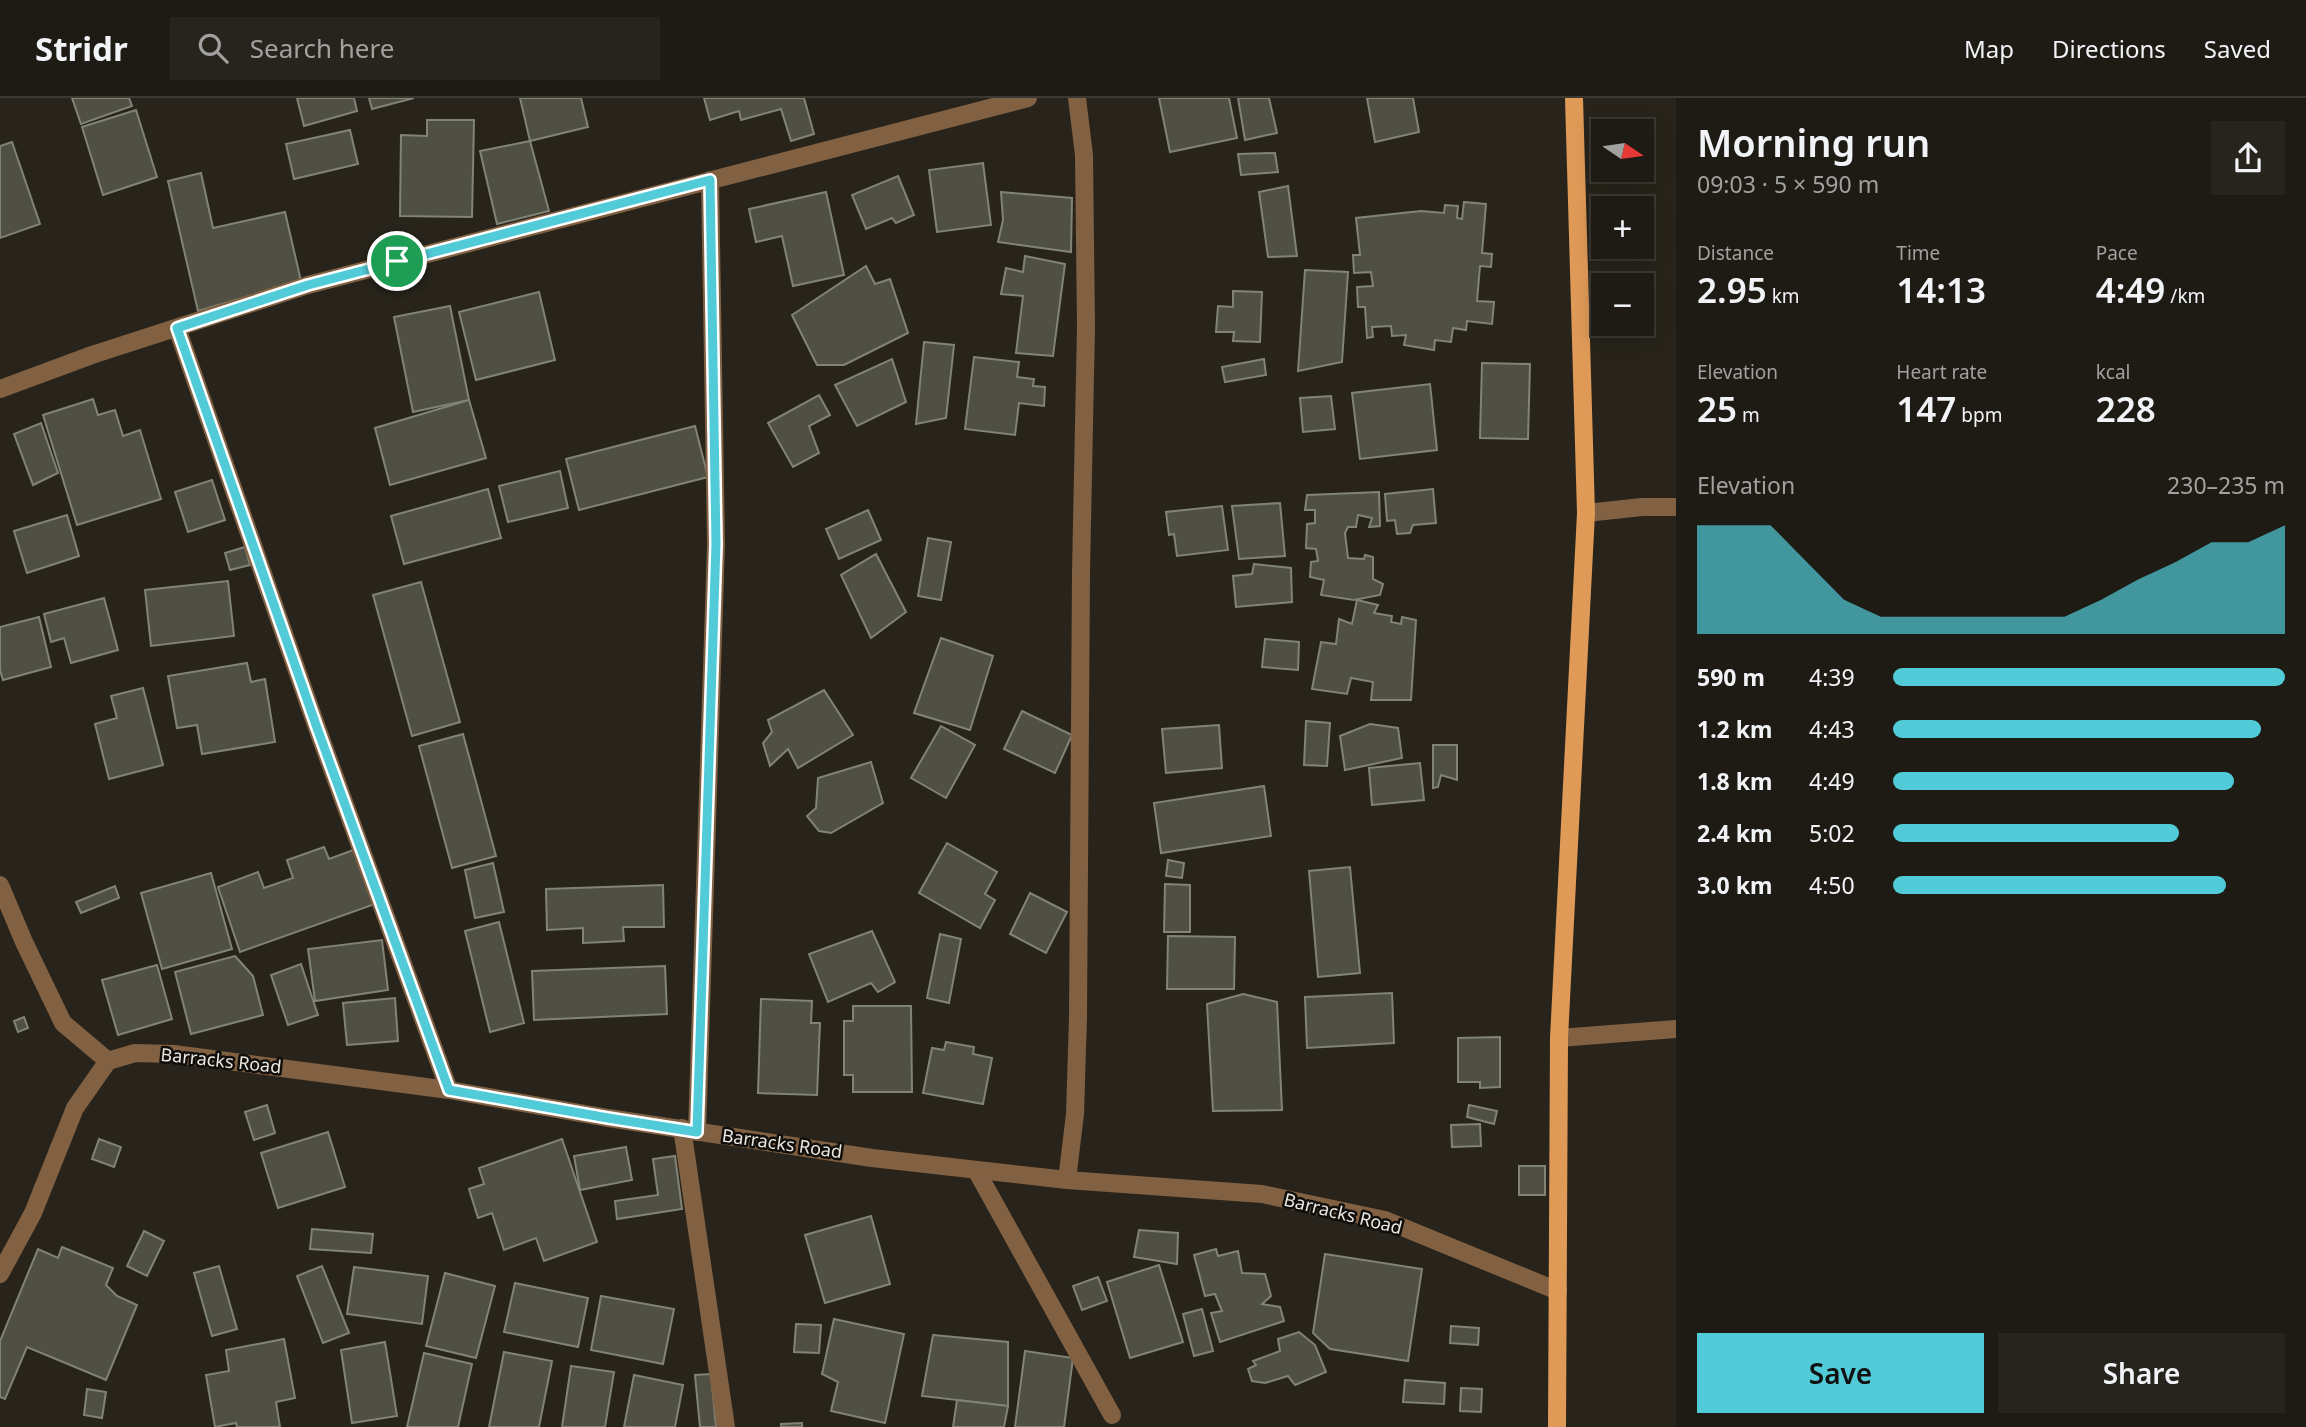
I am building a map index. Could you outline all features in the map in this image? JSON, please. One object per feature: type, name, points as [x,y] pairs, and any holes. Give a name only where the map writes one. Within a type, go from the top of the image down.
[{"type":"main road","points":[[1557,1427],[1559,1038],[1586,513],[1574,98]]},
{"type":"street","points":[[0,389],[92,355],[308,285],[1028,98]]},
{"type":"street","points":[[1067,1180],[1075,1114],[1078,1017],[1081,572],[1086,327],[1084,155],[1077,98]]},
{"type":"street","points":[[710,180],[716,544],[690,1130],[726,1427]]},
{"type":"street","points":[[177,328],[449,1090]]},
{"type":"street","points":[[1586,513],[1642,507],[1676,507]]},
{"type":"street","points":[[0,885],[63,1023],[108,1061],[75,1108],[33,1213],[0,1274]]},
{"type":"street","points":[[1559,1038],[1676,1029]]},
{"type":"street","name":"Barracks Road","points":[[108,1061],[135,1053],[174,1054],[449,1090],[608,1118],[872,1158],[1067,1180],[1262,1194],[1385,1220],[1558,1291]]},
{"type":"street","points":[[976,1170],[1112,1415]]},
{"type":"building","points":[[72,98],[129,98],[132,106],[81,124]]},
{"type":"building","points":[[297,98],[354,98],[357,111],[304,126]]},
{"type":"building","points":[[369,98],[414,98],[372,109]]},
{"type":"building","points":[[520,98],[581,98],[588,127],[530,141]]},
{"type":"building","points":[[704,98],[804,98],[814,134],[791,141],[781,109],[741,120],[739,111],[710,120]]},
{"type":"building","points":[[1159,98],[1229,98],[1237,138],[1170,152]]},
{"type":"building","points":[[1238,98],[1269,98],[1277,133],[1245,140]]},
{"type":"building","points":[[1367,98],[1413,98],[1419,132],[1375,142]]},
{"type":"building","points":[[136,110],[157,177],[103,195],[82,127]]},
{"type":"building","points":[[427,120],[474,120],[472,217],[400,216],[401,135],[427,136]]},
{"type":"building","points":[[350,130],[358,164],[294,179],[286,144]]},
{"type":"building","points":[[530,141],[549,211],[497,224],[480,151]]},
{"type":"building","points":[[12,142],[40,224],[0,238],[0,146]]},
{"type":"building","points":[[1275,153],[1278,172],[1241,175],[1238,154]]},
{"type":"building","points":[[983,163],[991,225],[937,232],[929,170]]},
{"type":"building","points":[[201,173],[213,228],[285,212],[301,281],[198,311],[168,181]]},
{"type":"building","points":[[898,176],[914,215],[896,223],[892,218],[866,229],[852,195]]},
{"type":"building","points":[[1288,186],[1297,256],[1268,257],[1259,192]]},
{"type":"building","points":[[826,192],[844,275],[793,286],[782,236],[756,242],[749,209]]},
{"type":"building","points":[[1001,192],[1072,198],[1071,252],[998,242],[1003,220]]},
{"type":"building","points":[[1464,202],[1486,204],[1482,253],[1492,254],[1491,267],[1480,266],[1477,301],[1494,302],[1492,324],[1467,321],[1466,330],[1453,328],[1451,342],[1435,340],[1434,350],[1404,345],[1406,335],[1392,336],[1391,326],[1372,327],[1373,337],[1367,338],[1365,307],[1358,307],[1357,287],[1373,286],[1371,272],[1354,273],[1353,255],[1360,255],[1356,218],[1421,211],[1444,213],[1445,205],[1458,206],[1457,218],[1462,219]]},
{"type":"building","points":[[1025,256],[1065,264],[1053,356],[1016,353],[1023,296],[1001,294],[1006,268],[1023,272]]},
{"type":"building","points":[[866,266],[875,284],[890,279],[908,333],[844,365],[817,365],[792,315]]},
{"type":"building","points":[[1305,270],[1348,272],[1342,362],[1298,371]]},
{"type":"building","points":[[1233,291],[1262,292],[1260,342],[1233,341],[1234,332],[1216,332],[1218,306],[1233,307]]},
{"type":"building","points":[[539,292],[555,360],[476,380],[459,312]]},
{"type":"building","points":[[450,306],[469,400],[413,412],[394,317]]},
{"type":"building","points":[[924,342],[954,345],[946,418],[916,424]]},
{"type":"building","points":[[974,357],[1019,362],[1017,377],[1034,379],[1033,386],[1045,387],[1044,406],[1019,403],[1015,435],[965,429]]},
{"type":"building","points":[[892,359],[906,402],[857,426],[835,385]]},
{"type":"building","points":[[1264,359],[1266,375],[1225,382],[1222,367]]},
{"type":"building","points":[[1482,363],[1530,364],[1528,439],[1480,438]]},
{"type":"building","points":[[1430,384],[1437,450],[1360,459],[1352,393]]},
{"type":"building","points":[[819,395],[830,415],[809,426],[819,453],[793,467],[768,423]]},
{"type":"building","points":[[1331,396],[1335,429],[1303,432],[1300,398]]},
{"type":"building","points":[[93,399],[98,415],[115,410],[123,436],[140,430],[161,499],[77,525],[43,415]]},
{"type":"building","points":[[469,400],[486,458],[390,485],[375,428]]},
{"type":"building","points":[[41,423],[58,473],[33,485],[14,434]]},
{"type":"building","points":[[695,426],[708,477],[579,510],[566,459]]},
{"type":"building","points":[[560,471],[568,508],[508,522],[499,486]]},
{"type":"building","points":[[212,480],[225,520],[188,532],[175,492]]},
{"type":"building","points":[[488,489],[501,538],[404,564],[391,516]]},
{"type":"building","points":[[1433,489],[1436,523],[1413,525],[1410,533],[1397,534],[1395,520],[1387,521],[1385,494]]},
{"type":"building","points":[[1379,492],[1380,526],[1369,527],[1372,518],[1358,515],[1356,527],[1348,527],[1345,533],[1348,558],[1364,559],[1365,555],[1373,557],[1373,579],[1383,584],[1380,595],[1354,600],[1321,595],[1324,580],[1310,577],[1311,562],[1318,561],[1316,549],[1306,548],[1307,524],[1315,523],[1315,510],[1305,510],[1307,495]]},
{"type":"building","points":[[1280,503],[1285,556],[1239,559],[1232,506]]},
{"type":"building","points":[[1222,506],[1228,550],[1177,556],[1174,534],[1169,535],[1166,512]]},
{"type":"building","points":[[868,510],[881,540],[839,559],[826,529]]},
{"type":"building","points":[[67,515],[79,556],[27,573],[14,531]]},
{"type":"building","points":[[928,538],[951,542],[941,600],[918,596]]},
{"type":"building","points":[[245,547],[250,565],[230,570],[225,553]]},
{"type":"building","points":[[876,554],[906,612],[871,638],[841,575]]},
{"type":"building","points":[[1254,564],[1291,568],[1292,602],[1236,607],[1233,576],[1252,574]]},
{"type":"building","points":[[228,581],[234,636],[151,646],[145,590]]},
{"type":"building","points":[[421,582],[460,722],[412,736],[373,595]]},
{"type":"building","points":[[104,598],[118,650],[71,663],[64,638],[51,642],[44,614]]},
{"type":"building","points":[[1357,600],[1378,605],[1374,613],[1392,616],[1391,622],[1401,624],[1402,617],[1416,620],[1411,700],[1371,700],[1373,682],[1351,678],[1347,694],[1312,689],[1321,642],[1336,644],[1339,619],[1352,624]]},
{"type":"building","points":[[39,617],[51,667],[3,680],[0,670],[0,627]]},
{"type":"building","points":[[941,638],[993,656],[970,730],[914,713]]},
{"type":"building","points":[[1265,639],[1299,642],[1298,670],[1262,667]]},
{"type":"building","points":[[247,663],[251,682],[265,679],[275,742],[202,754],[197,725],[177,728],[168,676]]},
{"type":"building","points":[[143,688],[163,765],[109,779],[95,724],[117,718],[111,696]]},
{"type":"building","points":[[824,690],[853,735],[798,768],[788,749],[770,766],[763,743],[772,732],[768,720]]},
{"type":"building","points":[[1022,711],[1072,735],[1055,773],[1004,749]]},
{"type":"building","points":[[1306,721],[1330,723],[1327,766],[1304,765]]},
{"type":"building","points":[[1370,724],[1398,728],[1402,758],[1345,770],[1340,736]]},
{"type":"building","points":[[1219,725],[1222,768],[1166,773],[1162,729]]},
{"type":"building","points":[[941,726],[975,745],[946,798],[911,778]]},
{"type":"building","points":[[463,734],[496,856],[452,868],[419,746]]},
{"type":"building","points":[[1433,745],[1457,745],[1457,780],[1441,775],[1438,787],[1433,788]]},
{"type":"building","points":[[871,762],[883,803],[831,833],[819,831],[807,816],[816,808],[818,778]]},
{"type":"building","points":[[1420,763],[1424,800],[1372,805],[1369,768]]},
{"type":"building","points":[[1264,786],[1271,836],[1161,853],[1154,803]]},
{"type":"building","points":[[947,843],[997,872],[985,894],[995,900],[980,928],[919,893]]},
{"type":"building","points":[[324,847],[329,859],[356,849],[375,904],[240,952],[218,887],[258,872],[264,888],[293,878],[287,860]]},
{"type":"building","points":[[1168,860],[1184,863],[1182,878],[1166,876]]},
{"type":"building","points":[[493,863],[504,912],[475,918],[465,870]]},
{"type":"building","points":[[1350,867],[1360,973],[1318,977],[1309,871]]},
{"type":"building","points":[[211,873],[232,949],[162,969],[141,893]]},
{"type":"building","points":[[1165,884],[1190,885],[1190,932],[1164,932]]},
{"type":"building","points":[[663,885],[664,927],[623,927],[624,941],[583,943],[583,928],[547,930],[546,889]]},
{"type":"building","points":[[115,886],[119,898],[81,913],[76,902]]},
{"type":"building","points":[[1030,893],[1067,912],[1046,953],[1010,934]]},
{"type":"building","points":[[499,922],[524,1023],[490,1032],[465,931]]},
{"type":"building","points":[[872,931],[895,982],[878,992],[871,983],[828,1002],[809,954]]},
{"type":"building","points":[[940,934],[961,939],[949,1003],[927,998]]},
{"type":"building","points":[[1168,936],[1235,937],[1234,989],[1167,989]]},
{"type":"building","points":[[382,940],[388,990],[315,1001],[308,949]]},
{"type":"building","points":[[235,956],[253,976],[263,1015],[191,1034],[175,972]]},
{"type":"building","points":[[301,964],[318,1015],[288,1025],[271,975]]},
{"type":"building","points":[[157,965],[172,1019],[118,1035],[102,980]]},
{"type":"building","points":[[665,966],[667,1014],[534,1020],[532,971]]},
{"type":"building","points":[[1392,993],[1394,1043],[1307,1048],[1305,997]]},
{"type":"building","points":[[1243,994],[1277,1002],[1282,1110],[1213,1111],[1207,1004]]},
{"type":"building","points":[[395,998],[398,1041],[347,1045],[343,1003]]},
{"type":"building","points":[[761,999],[812,1001],[811,1023],[820,1023],[817,1095],[758,1093]]},
{"type":"building","points":[[853,1006],[911,1006],[912,1092],[853,1092],[853,1075],[844,1075],[844,1021],[853,1021]]},
{"type":"building","points":[[24,1017],[28,1028],[18,1032],[14,1021]]},
{"type":"building","points":[[1500,1037],[1500,1087],[1480,1088],[1480,1082],[1458,1082],[1458,1038]]},
{"type":"building","points":[[946,1042],[974,1047],[973,1054],[992,1058],[983,1104],[923,1093],[932,1048],[944,1050]]},
{"type":"building","points":[[267,1105],[275,1133],[254,1140],[245,1112]]},
{"type":"building","points":[[1469,1105],[1497,1111],[1494,1124],[1467,1117]]},
{"type":"building","points":[[1480,1124],[1481,1146],[1452,1147],[1451,1125]]},
{"type":"building","points":[[328,1132],[345,1187],[278,1208],[261,1153]]},
{"type":"building","points":[[99,1139],[121,1147],[114,1167],[92,1159]]},
{"type":"building","points":[[562,1139],[597,1242],[544,1261],[536,1238],[504,1250],[492,1213],[478,1218],[469,1189],[484,1184],[479,1168]]},
{"type":"building","points":[[626,1147],[632,1180],[580,1190],[574,1156]]},
{"type":"building","points":[[675,1156],[682,1209],[617,1219],[615,1201],[658,1195],[653,1159]]},
{"type":"building","points":[[1519,1166],[1545,1166],[1545,1195],[1519,1195]]},
{"type":"building","points":[[871,1216],[890,1284],[825,1303],[805,1235]]},
{"type":"building","points":[[312,1229],[373,1234],[371,1253],[310,1249]]},
{"type":"building","points":[[1139,1230],[1178,1233],[1177,1264],[1134,1257]]},
{"type":"building","points":[[144,1231],[164,1241],[147,1276],[127,1266]]},
{"type":"building","points":[[62,1247],[113,1268],[106,1285],[117,1296],[137,1305],[106,1380],[27,1347],[5,1399],[0,1397],[0,1341],[38,1249],[58,1258]]},
{"type":"building","points":[[1216,1249],[1218,1256],[1238,1251],[1242,1273],[1265,1274],[1271,1296],[1262,1304],[1280,1307],[1284,1321],[1220,1342],[1211,1313],[1222,1311],[1215,1294],[1205,1296],[1194,1255]]},
{"type":"building","points":[[1325,1254],[1422,1269],[1408,1361],[1330,1349],[1313,1333]]},
{"type":"building","points":[[1159,1265],[1183,1342],[1130,1358],[1107,1282]]},
{"type":"building","points":[[219,1266],[237,1329],[212,1336],[194,1273]]},
{"type":"building","points":[[322,1266],[349,1333],[323,1343],[297,1276]]},
{"type":"building","points":[[354,1267],[428,1276],[422,1324],[347,1314]]},
{"type":"building","points":[[445,1273],[495,1286],[476,1358],[426,1346]]},
{"type":"building","points":[[1098,1277],[1107,1301],[1082,1310],[1073,1286]]},
{"type":"building","points":[[515,1283],[588,1298],[578,1347],[504,1332]]},
{"type":"building","points":[[601,1296],[674,1309],[663,1364],[591,1350]]},
{"type":"building","points":[[1202,1309],[1213,1351],[1194,1356],[1183,1314]]},
{"type":"building","points":[[834,1319],[904,1334],[885,1423],[831,1411],[838,1382],[822,1374]]},
{"type":"building","points":[[796,1324],[821,1325],[819,1353],[794,1352]]},
{"type":"building","points":[[1451,1326],[1479,1328],[1478,1345],[1450,1343]]},
{"type":"building","points":[[1299,1332],[1315,1345],[1326,1372],[1295,1385],[1288,1376],[1265,1383],[1252,1381],[1248,1369],[1256,1365],[1253,1361],[1280,1351],[1278,1339]]},
{"type":"building","points":[[933,1335],[1008,1342],[1008,1406],[922,1396]]},
{"type":"building","points":[[284,1339],[295,1398],[276,1402],[280,1427],[237,1427],[236,1423],[215,1427],[206,1375],[229,1371],[226,1350]]},
{"type":"building","points":[[385,1342],[397,1416],[352,1423],[341,1350]]},
{"type":"building","points":[[1025,1351],[1073,1358],[1064,1427],[1015,1427]]},
{"type":"building","points":[[504,1352],[552,1361],[539,1427],[489,1427]]},
{"type":"building","points":[[424,1353],[472,1364],[458,1427],[407,1427]]},
{"type":"building","points":[[571,1366],[614,1372],[605,1427],[562,1427]]},
{"type":"building","points":[[711,1374],[716,1427],[700,1427],[695,1375]]},
{"type":"building","points":[[634,1375],[683,1385],[675,1427],[624,1427]]},
{"type":"building","points":[[1405,1380],[1445,1383],[1444,1404],[1403,1402]]},
{"type":"building","points":[[1461,1388],[1482,1389],[1481,1412],[1460,1411]]},
{"type":"building","points":[[87,1389],[106,1392],[102,1418],[84,1415]]},
{"type":"building","points":[[957,1400],[1008,1406],[1004,1427],[953,1427]]},
{"type":"building","points":[[802,1423],[802,1427],[781,1427],[781,1424]]},
{"type":"route","points":[[710,180],[716,544],[697,1132],[449,1090],[316,725],[177,328],[308,285],[397,261],[710,180]]}]
